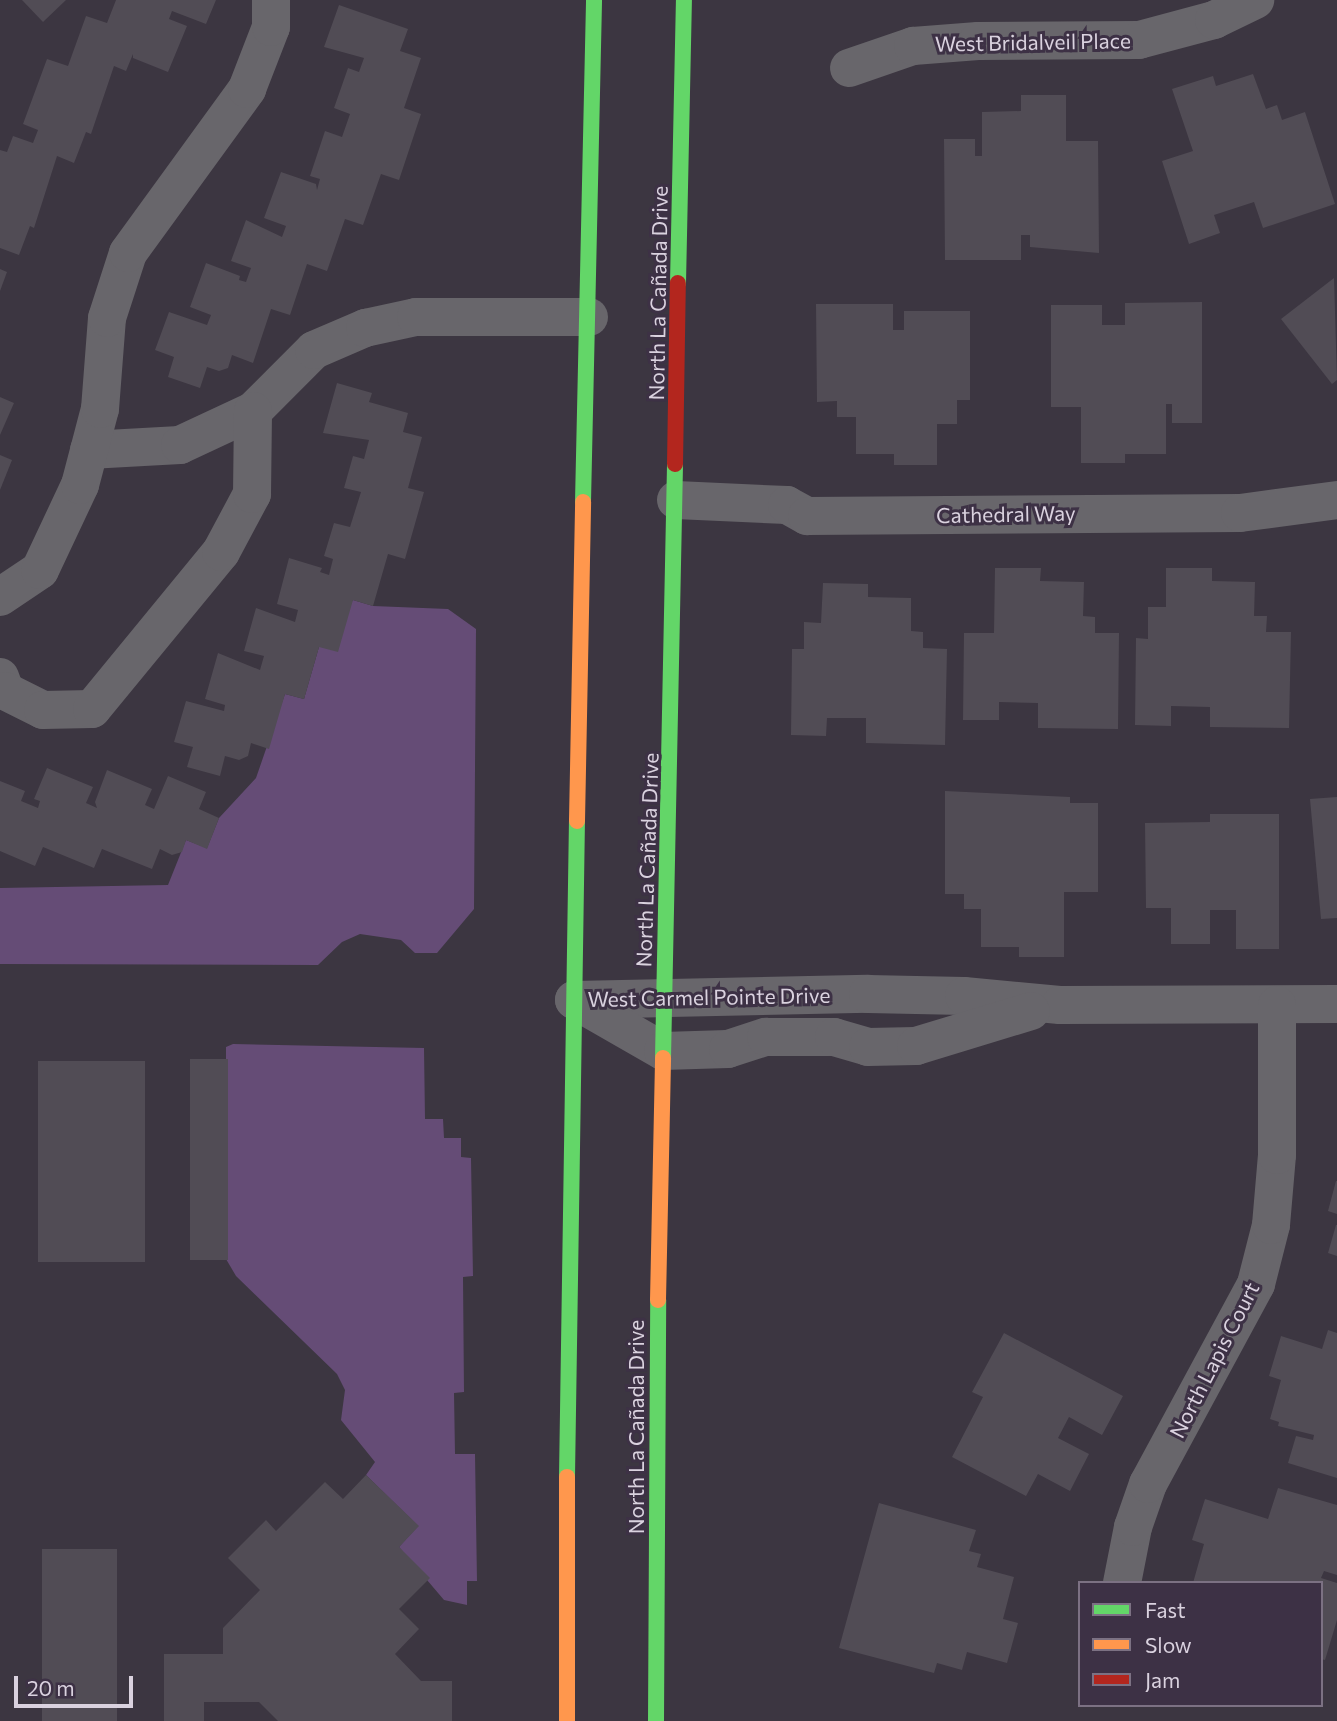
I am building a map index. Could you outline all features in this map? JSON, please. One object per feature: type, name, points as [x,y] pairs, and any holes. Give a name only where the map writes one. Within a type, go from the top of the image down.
[{"type":"main road","points":[[567,1721],[574,1000],[594,0]]},
{"type":"main road","name":"North La Cañada Drive","points":[[656,1721],[663,1051],[684,0]]},
{"type":"street","points":[[0,597],[40,569],[80,485],[100,410],[107,318],[128,253],[247,89],[271,27],[271,0]]},
{"type":"street","name":"West Bridalveil Place","points":[[849,68],[913,46],[978,41],[1139,40],[1214,20],[1255,0]]},
{"type":"street","points":[[89,450],[180,445],[253,411],[314,350],[365,328],[416,317],[589,317]]},
{"type":"street","points":[[0,677],[5,691],[43,710],[92,709],[221,552],[252,494],[253,411]]},
{"type":"street","name":"Cathedral Way","points":[[676,500],[787,505],[807,516],[1240,513],[1337,500]]},
{"type":"street","name":"West Carmel Pointe Drive","points":[[574,1000],[964,996],[1060,1005],[1337,1004]]},
{"type":"street","name":"West Carmel Pointe Drive","points":[[574,1000],[663,1051],[728,1049],[766,1037],[834,1037],[868,1047],[916,1046],[1000,1018],[1060,1005]]},
{"type":"street","name":"North Lapis Court","points":[[1122,1581],[1133,1527],[1148,1484],[1256,1284],[1271,1225],[1277,1155],[1277,1005]]},
{"type":"shaded area","points":[[353,600],[373,606],[448,609],[476,629],[474,909],[437,953],[415,953],[401,940],[360,934],[342,942],[318,965],[0,964],[0,888],[168,885],[186,840],[207,848],[219,818],[256,778],[285,694],[304,699],[319,647]]},
{"type":"shaded area","points":[[233,1044],[424,1048],[425,1119],[443,1119],[444,1138],[461,1138],[461,1157],[471,1158],[473,1276],[463,1277],[464,1392],[454,1393],[455,1454],[475,1454],[477,1581],[467,1581],[467,1605],[444,1600],[399,1547],[418,1526],[366,1475],[375,1462],[341,1420],[345,1390],[337,1374],[236,1276],[226,1259],[226,1047]]},
{"type":"building","points":[[22,0],[66,0],[43,22]]},
{"type":"building","points":[[116,0],[216,0],[206,24],[172,11],[169,19],[187,26],[168,72],[133,58],[133,54],[126,71],[114,66],[91,134],[86,132],[74,163],[57,156],[34,228],[30,226],[19,255],[0,248],[0,150],[7,152],[13,136],[33,143],[38,130],[23,124],[47,59],[68,66],[86,16],[107,23]]},
{"type":"building","points":[[339,5],[408,29],[400,51],[421,58],[404,108],[421,114],[399,180],[381,174],[363,225],[345,219],[327,271],[307,264],[290,315],[271,309],[253,363],[232,355],[228,368],[219,371],[207,367],[200,388],[168,377],[174,357],[155,350],[169,312],[207,325],[211,315],[190,307],[206,263],[240,276],[239,280],[246,282],[251,268],[231,261],[246,220],[282,237],[286,226],[264,218],[281,172],[316,184],[317,190],[320,179],[310,176],[325,131],[342,137],[350,114],[334,108],[348,68],[359,72],[364,58],[324,47]]},
{"type":"building","points":[[1253,74],[1266,109],[1277,105],[1282,120],[1305,112],[1335,204],[1263,228],[1254,202],[1214,215],[1220,233],[1189,244],[1162,161],[1193,151],[1172,89],[1213,76],[1216,86]]},
{"type":"building","points":[[1021,95],[1066,95],[1066,141],[1098,141],[1099,253],[1030,247],[1030,235],[1021,235],[1021,260],[945,260],[944,139],[975,139],[975,156],[982,156],[982,112],[1021,111]]},
{"type":"building","points":[[0,269],[7,272],[0,291]]},
{"type":"building","points":[[1334,278],[1337,380],[1332,384],[1281,319]]},
{"type":"building","points":[[1202,302],[1202,423],[1172,423],[1172,404],[1166,404],[1166,454],[1125,454],[1125,463],[1081,463],[1081,407],[1051,407],[1051,305],[1102,305],[1102,325],[1125,325],[1125,303]]},
{"type":"building","points":[[816,304],[893,304],[893,330],[904,330],[904,311],[970,311],[970,400],[957,400],[957,424],[937,424],[937,465],[894,465],[894,454],[856,454],[856,417],[837,417],[837,401],[817,402]]},
{"type":"building","points":[[337,383],[372,393],[369,402],[408,413],[403,432],[422,437],[408,488],[424,492],[405,559],[388,554],[373,606],[353,600],[338,652],[319,647],[304,699],[285,694],[269,749],[251,743],[248,756],[239,760],[225,756],[220,776],[187,767],[193,747],[174,742],[186,701],[224,711],[225,705],[205,699],[218,653],[260,670],[264,656],[244,651],[256,608],[295,622],[298,610],[277,604],[289,558],[322,568],[320,572],[329,575],[333,559],[324,556],[334,523],[350,527],[361,492],[344,488],[353,456],[364,459],[369,440],[323,433]]},
{"type":"building","points":[[0,397],[14,403],[0,435]]},
{"type":"building","points":[[0,455],[12,460],[0,490]]},
{"type":"building","points":[[995,568],[1041,568],[1040,581],[1084,582],[1083,616],[1095,617],[1095,633],[1119,633],[1118,729],[1038,728],[1038,703],[999,702],[999,720],[963,720],[964,633],[994,633]]},
{"type":"building","points":[[1166,568],[1212,568],[1212,581],[1255,582],[1254,616],[1267,616],[1266,632],[1291,632],[1289,728],[1210,727],[1210,707],[1171,706],[1171,726],[1135,725],[1136,638],[1148,639],[1148,607],[1166,607]]},
{"type":"building","points":[[823,583],[868,584],[868,597],[911,598],[911,631],[923,632],[923,648],[947,649],[945,745],[866,743],[866,718],[827,718],[826,736],[791,735],[792,649],[804,649],[804,622],[821,623]]},
{"type":"building","points":[[47,768],[93,787],[86,803],[97,808],[95,802],[107,770],[152,789],[145,805],[154,809],[168,776],[206,792],[199,809],[219,818],[207,849],[186,840],[182,852],[172,855],[160,849],[152,869],[102,849],[94,868],[43,847],[35,866],[0,851],[0,781],[25,791],[21,801],[38,808],[40,801],[34,799]]},
{"type":"building","points":[[945,791],[1070,797],[1070,803],[1098,803],[1098,892],[1064,892],[1064,957],[1019,957],[1019,947],[981,947],[981,909],[964,909],[964,894],[945,894]]},
{"type":"building","points":[[1337,797],[1337,918],[1321,919],[1310,799]]},
{"type":"building","points":[[1210,814],[1279,814],[1279,949],[1236,949],[1236,910],[1210,910],[1210,944],[1171,944],[1171,908],[1146,908],[1145,823],[1210,822]]},
{"type":"building","points":[[190,1059],[228,1059],[228,1260],[190,1260]]},
{"type":"building","points":[[38,1061],[145,1061],[145,1262],[38,1262]]},
{"type":"building","points":[[1337,1181],[1337,1214],[1328,1211]]},
{"type":"building","points":[[1337,1225],[1337,1256],[1328,1253]]},
{"type":"building","points":[[1328,1330],[1337,1333],[1337,1478],[1288,1463],[1296,1436],[1313,1440],[1314,1435],[1278,1426],[1279,1422],[1270,1419],[1281,1380],[1269,1376],[1281,1336],[1322,1349]]},
{"type":"building","points":[[1004,1333],[1123,1396],[1102,1435],[1069,1417],[1058,1438],[1089,1454],[1070,1491],[1038,1474],[1026,1496],[952,1457],[983,1397],[972,1392]]},
{"type":"building","points":[[366,1475],[419,1526],[399,1547],[430,1578],[399,1609],[419,1629],[395,1654],[421,1681],[452,1681],[452,1721],[278,1721],[259,1702],[204,1702],[204,1721],[164,1721],[164,1654],[223,1654],[223,1628],[260,1590],[228,1558],[266,1520],[276,1531],[325,1482],[343,1499]]},
{"type":"building","points":[[1278,1488],[1337,1505],[1337,1575],[1324,1571],[1321,1578],[1337,1583],[1337,1620],[1325,1660],[1323,1581],[1194,1581],[1204,1544],[1192,1540],[1205,1499],[1268,1519]]},
{"type":"building","points":[[879,1503],[976,1530],[969,1551],[981,1554],[977,1567],[1014,1577],[1003,1619],[1018,1623],[1007,1663],[967,1652],[962,1670],[937,1663],[934,1673],[839,1648]]},
{"type":"building","points":[[42,1549],[117,1549],[117,1721],[42,1721]]},
{"type":"traffic: fast","points":[[583,502],[594,0]]},
{"type":"traffic: fast","points":[[678,283],[684,0]]},
{"type":"traffic: fast","points":[[663,1058],[675,464]]},
{"type":"traffic: fast","points":[[567,1477],[577,821]]},
{"type":"traffic: fast","points":[[656,1721],[658,1300]]},
{"type":"traffic: slow","points":[[577,821],[583,502]]},
{"type":"traffic: slow","points":[[658,1300],[663,1058]]},
{"type":"traffic: slow","points":[[567,1477],[567,1721]]},
{"type":"traffic: jam","points":[[675,464],[678,283]]}]
